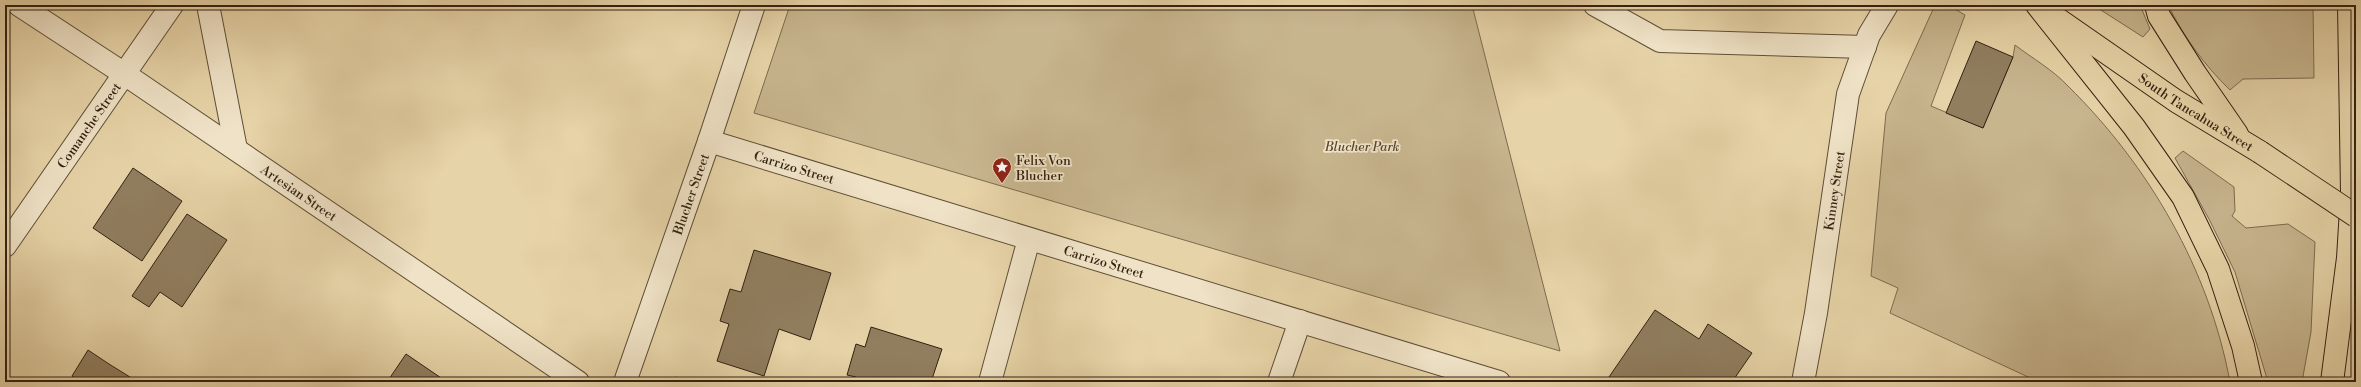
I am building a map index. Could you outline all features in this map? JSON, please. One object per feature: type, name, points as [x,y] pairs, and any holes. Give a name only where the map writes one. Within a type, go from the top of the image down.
[{"type":"main road","name":"South Tancahua Street","points":[[2037,5],[2176,101],[2241,139],[2356,216]]},
{"type":"main road","points":[[2037,5],[2134,126],[2183,197],[2218,269],[2244,346],[2251,382]]},
{"type":"main road","points":[[2156,5],[2159,16],[2194,72],[2241,139]]},
{"type":"main road","points":[[2332,382],[2348,258],[2352,193],[2348,5]]},
{"type":"street","name":"Artesian Street","points":[[19,5],[236,149],[578,382]]},
{"type":"street","name":"Comanche Street","points":[[5,246],[123,73],[172,5]]},
{"type":"street","points":[[208,5],[236,149]]},
{"type":"street","name":"Blucher Street","points":[[625,382],[709,141],[754,5]]},
{"type":"street","points":[[1595,5],[1660,41],[1865,47]]},
{"type":"street","name":"Kinney Street","points":[[1803,382],[1816,313],[1848,94],[1865,47],[1886,5]]},
{"type":"street","name":"Carrizo Street","points":[[709,141],[1499,382]]},
{"type":"street","points":[[990,382],[1029,239]]},
{"type":"street","points":[[1279,382],[1300,321]]},
{"type":"green space","name":"Blucher Park","points":[[790,5],[1472,5],[1560,351],[754,113]]},
{"type":"green space","points":[[1935,5],[1948,5],[1965,15],[1931,106],[1983,128],[2013,57],[2015,45],[2062,80],[2097,117],[2125,150],[2172,222],[2191,260],[2207,299],[2220,340],[2230,382],[2039,382],[1890,313],[1898,288],[1871,276],[1886,113]]},
{"type":"green space","points":[[2093,5],[2140,5],[2150,29],[2143,37]]},
{"type":"green space","points":[[2168,5],[2313,5],[2314,78],[2243,79],[2230,90],[2195,50]]},
{"type":"green space","points":[[2183,151],[2234,187],[2235,211],[2232,216],[2246,228],[2288,224],[2315,242],[2311,332],[2302,382],[2268,382],[2235,272],[2209,219],[2175,158]]},
{"type":"building","points":[[1976,41],[2013,57],[1983,128],[1946,113]]},
{"type":"building","points":[[133,168],[182,201],[142,261],[93,228]]},
{"type":"building","points":[[187,214],[227,240],[182,307],[160,292],[149,307],[132,296]]},
{"type":"building","points":[[754,250],[831,273],[810,340],[779,329],[764,376],[717,361],[729,324],[720,321],[730,289],[741,292]]},
{"type":"building","points":[[1655,310],[1699,339],[1708,324],[1752,353],[1732,382],[1617,382],[1609,377]]},
{"type":"building","points":[[871,327],[942,349],[931,382],[855,382],[856,377],[847,375],[856,344],[865,347]]},
{"type":"building","points":[[88,350],[138,382],[81,382],[72,376]]},
{"type":"building","points":[[406,354],[447,382],[387,382]]},
{"type":"building","points":[[676,377],[691,382],[674,382]]},
{"type":"place","name":"Felix Von Blucher","points":[[1002,184]]}]
